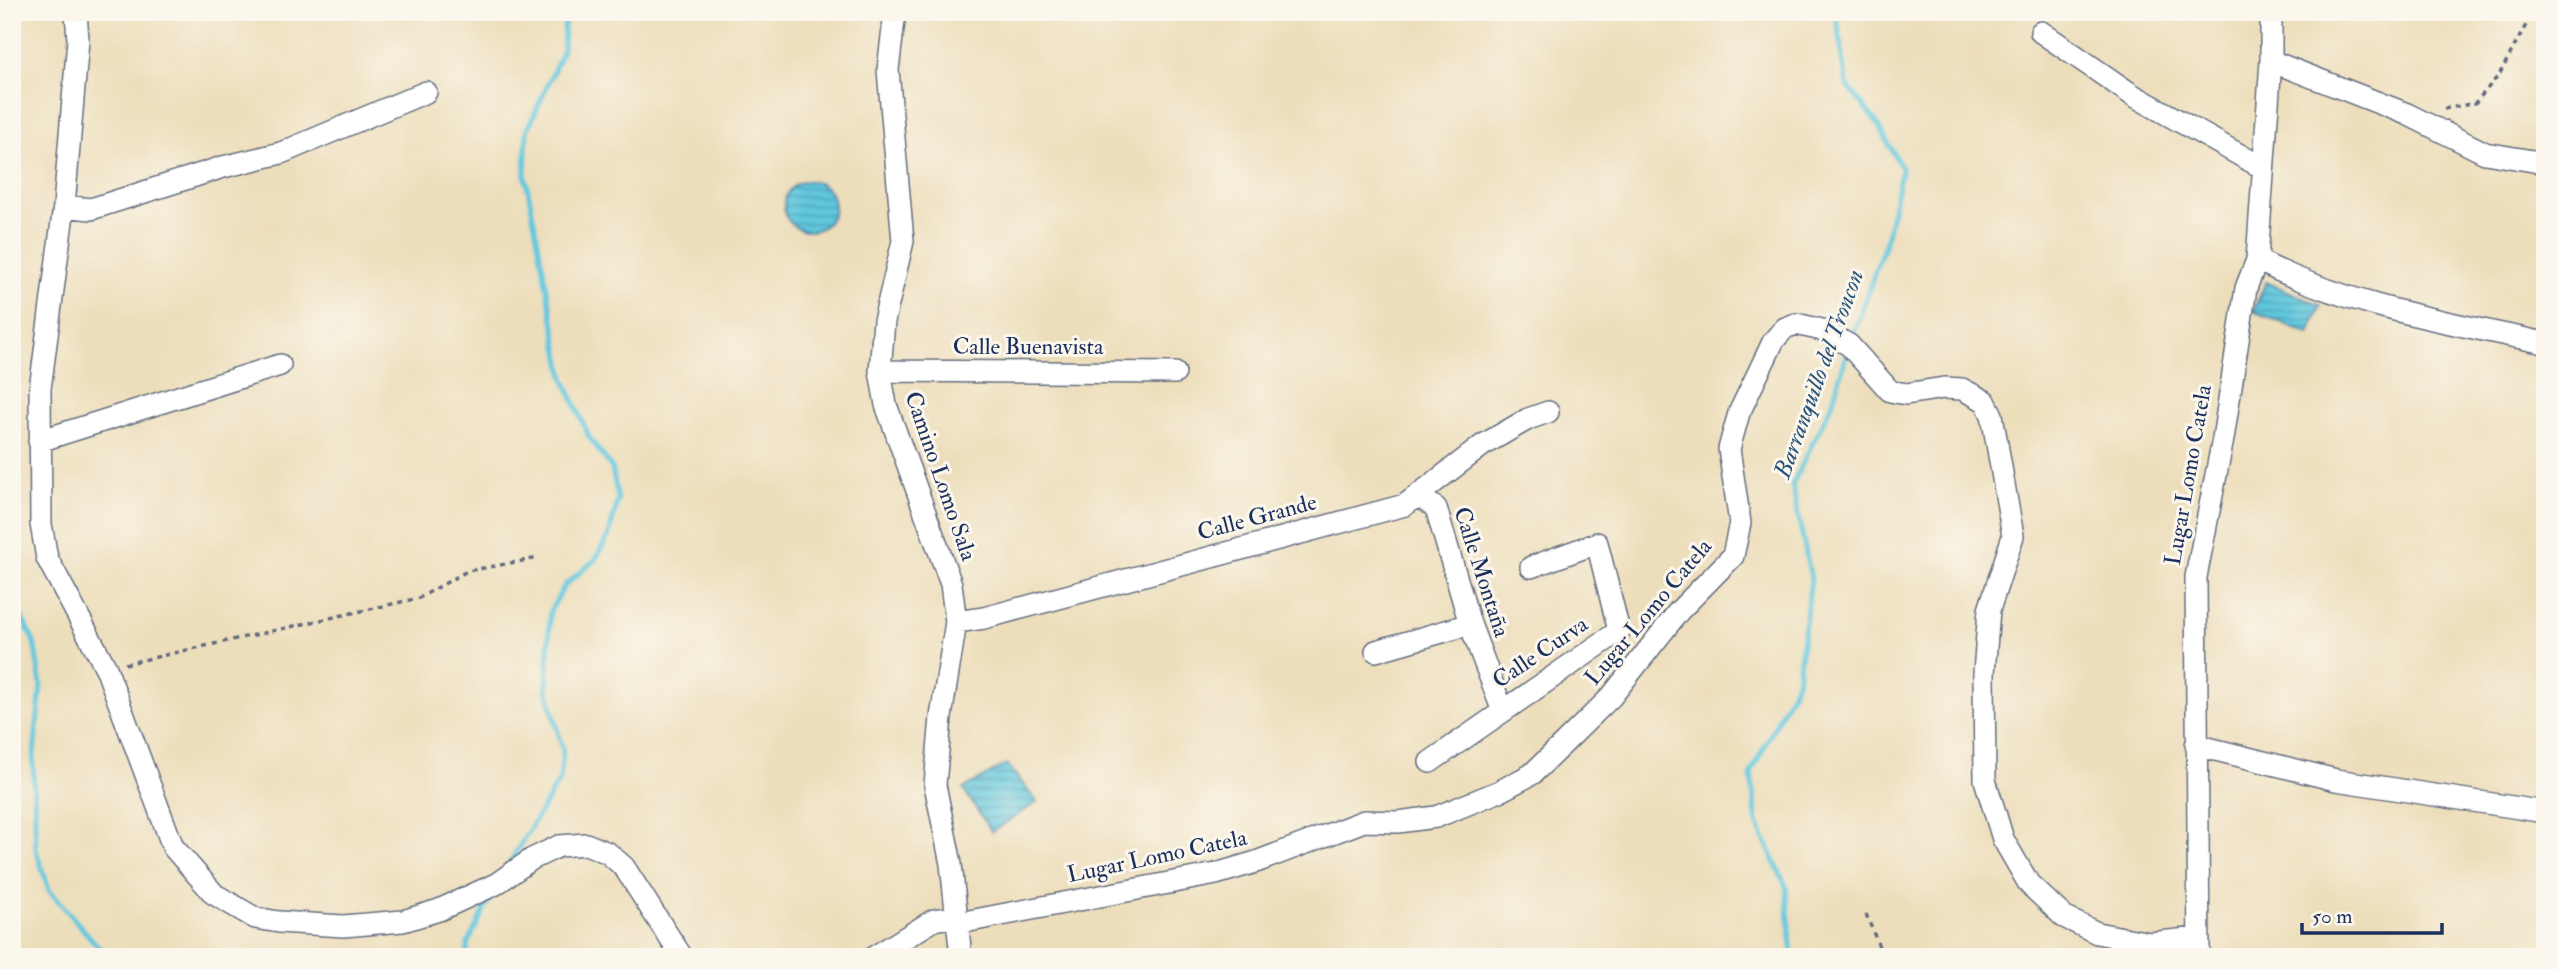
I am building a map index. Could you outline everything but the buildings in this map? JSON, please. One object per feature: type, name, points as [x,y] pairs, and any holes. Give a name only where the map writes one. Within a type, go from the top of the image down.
[{"type":"street","points":[[76,12],[78,40],[64,206],[40,389],[41,524],[47,558],[106,668],[173,847],[214,894],[245,912],[279,922],[343,926],[403,921],[439,909],[496,884],[532,859],[559,846],[586,844],[608,853],[624,867],[682,957]]},
{"type":"street","name":"Camino Lomo Sala","points":[[895,12],[888,70],[903,241],[884,321],[880,371],[886,405],[951,584],[956,622],[941,717],[935,785],[959,923],[961,957]]},
{"type":"street","name":"Lugar Lomo Catela","points":[[959,923],[1216,874],[1256,862],[1364,821],[1398,822],[1436,817],[1500,792],[1532,774],[1611,697],[1679,611],[1733,556],[1740,523],[1729,449],[1739,413],[1774,340],[1785,328],[1796,324],[1822,330],[1850,345],[1890,391],[1906,394],[1944,388],[1962,389],[1985,401],[1992,415],[2013,536],[1989,610],[1984,673],[1985,780],[2003,839],[2029,884],[2064,918],[2097,933],[2150,943],[2199,948],[2196,577],[2223,439],[2246,288],[2258,260],[2271,61],[2271,12]]},
{"type":"street","points":[[2042,32],[2131,94],[2263,169]]},
{"type":"street","points":[[2271,61],[2407,114],[2485,153],[2545,163]]},
{"type":"street","points":[[64,206],[91,209],[223,167],[281,153],[426,92]]},
{"type":"street","points":[[2258,260],[2342,293],[2406,313],[2545,343]]},
{"type":"street","points":[[39,441],[280,365]]},
{"type":"street","name":"Calle Buenavista","points":[[880,371],[1175,373]]},
{"type":"street","name":"Calle Grande","points":[[956,622],[984,618],[1405,505],[1483,445],[1528,419],[1548,412]]},
{"type":"street","name":"Calle Montaña","points":[[1419,496],[1436,508],[1470,624],[1502,709]]},
{"type":"street","name":"Calle Curva","points":[[1430,762],[1502,709],[1619,631],[1597,543],[1531,567]]},
{"type":"street","points":[[1376,651],[1470,624]]},
{"type":"street","points":[[2196,745],[2336,780],[2545,812]]},
{"type":"street","points":[[874,957],[934,920],[950,917],[959,923]]},
{"type":"path","points":[[2439,110],[2475,103],[2499,75],[2533,12]]},
{"type":"path","points":[[106,668],[419,598],[467,571],[539,558]]},
{"type":"path","points":[[1866,914],[1883,957]]},
{"type":"water","points":[[809,181],[827,188],[834,206],[827,224],[809,231],[791,224],[784,206],[791,188]]},
{"type":"water","points":[[2266,282],[2321,305],[2309,334],[2253,311]]},
{"type":"water","points":[[1007,764],[1037,802],[992,832],[963,789]]},
{"type":"waterway","points":[[508,865],[560,779],[563,751],[547,689],[550,611],[565,585],[595,560],[609,535],[618,499],[612,468],[589,437],[564,378],[525,174],[527,131],[563,50],[565,12]]},
{"type":"waterway","name":"Barranquillo del Troncon","points":[[1836,12],[1847,85],[1877,123],[1902,168],[1886,240],[1851,341]]},
{"type":"waterway","name":"Barranquillo del Troncon","points":[[1792,957],[1786,886],[1757,823],[1751,773],[1797,682],[1811,579],[1792,485],[1832,404],[1847,353]]},
{"type":"waterway","points":[[12,597],[34,642],[41,685],[33,764],[36,850],[49,890],[107,957]]},
{"type":"waterway","points":[[466,957],[468,943],[493,892]]}]
